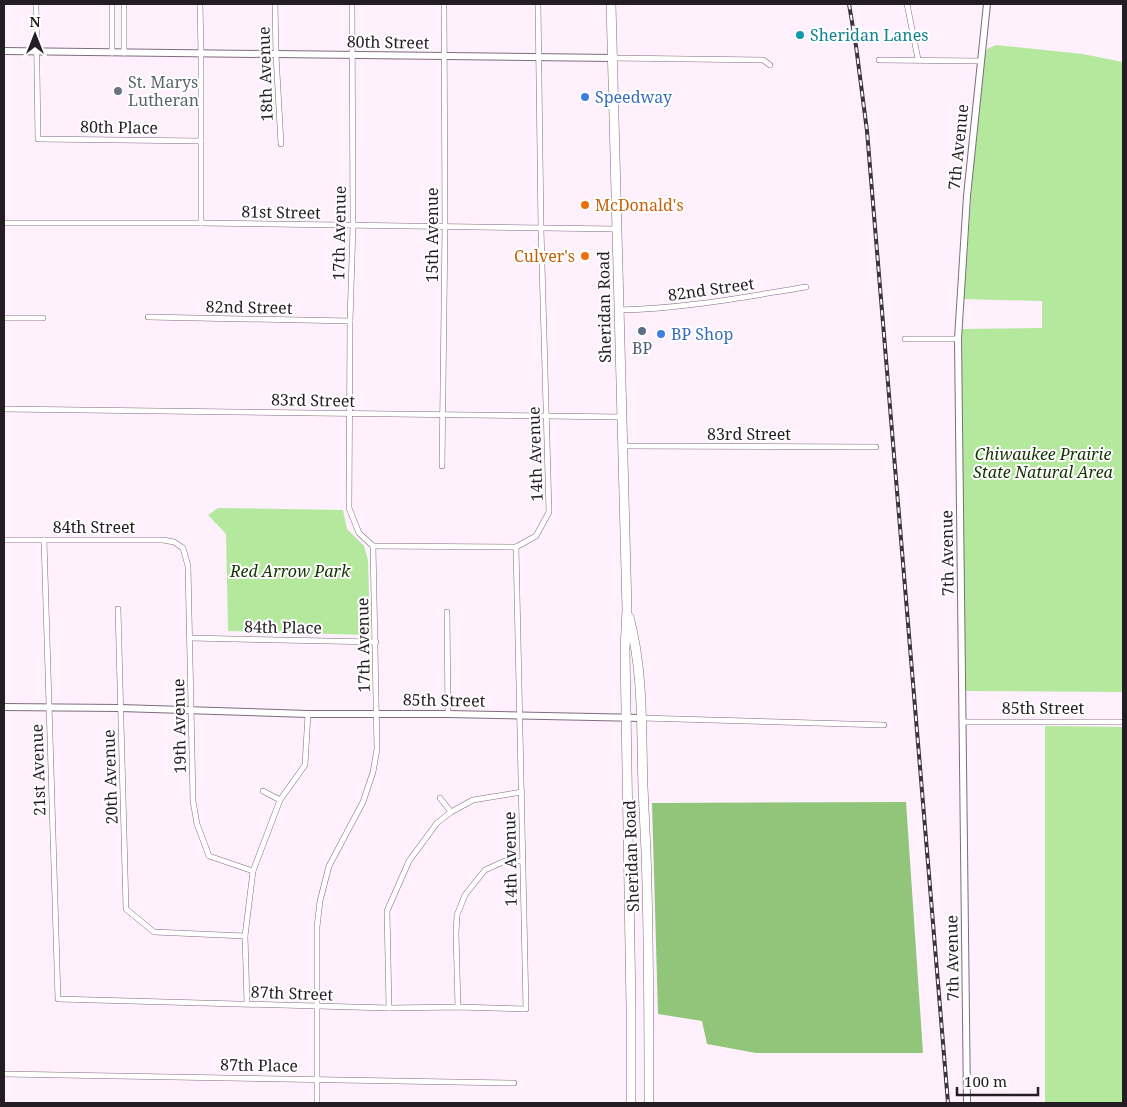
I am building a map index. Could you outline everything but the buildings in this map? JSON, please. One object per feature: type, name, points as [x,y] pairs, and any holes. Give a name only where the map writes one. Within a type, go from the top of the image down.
[{"type":"main road","name":"Sheridan Road","points":[[611,4],[627,609],[625,650],[632,1056],[631,1103]]},
{"type":"main road","name":"Sheridan Road","points":[[627,609],[635,638],[641,688],[648,936],[649,1103]]},
{"type":"street","points":[[36,4],[37,51]]},
{"type":"street","points":[[112,4],[112,53]]},
{"type":"street","points":[[124,4],[124,53]]},
{"type":"street","points":[[200,4],[202,53],[200,223]]},
{"type":"street","name":"18th Avenue","points":[[275,4],[281,144]]},
{"type":"street","name":"17th Avenue","points":[[316,1103],[317,927],[320,901],[329,866],[363,802],[373,772],[377,749],[373,546],[359,533],[348,508],[353,226],[352,4]]},
{"type":"street","name":"15th Avenue","points":[[442,466],[445,228],[444,4]]},
{"type":"street","name":"14th Avenue","points":[[526,1009],[516,547],[536,536],[549,512],[541,229],[538,4]]},
{"type":"street","points":[[907,4],[918,59]]},
{"type":"street","name":"7th Avenue","points":[[967,1103],[958,339],[967,196],[987,4]]},
{"type":"street","name":"80th Street","points":[[4,50],[112,53],[763,60],[770,65]]},
{"type":"street","name":"80th Place","points":[[37,51],[38,139],[201,141]]},
{"type":"street","points":[[879,60],[980,61]]},
{"type":"street","name":"81st Street","points":[[4,223],[200,223],[618,229]]},
{"type":"street","name":"82nd Street","points":[[619,310],[651,310],[806,287]]},
{"type":"street","points":[[4,318],[43,318]]},
{"type":"street","name":"82nd Street","points":[[148,318],[350,322]]},
{"type":"street","points":[[905,339],[958,339]]},
{"type":"street","name":"83rd Street","points":[[4,409],[622,417]]},
{"type":"street","name":"83rd Street","points":[[622,446],[876,447]]},
{"type":"street","name":"84th Street","points":[[4,540],[162,540],[174,542],[183,548]]},
{"type":"street","name":"21st Avenue","points":[[44,540],[58,1000]]},
{"type":"street","points":[[373,546],[516,547]]},
{"type":"street","name":"19th Avenue","points":[[183,548],[188,566],[193,801],[197,824],[209,856],[253,871]]},
{"type":"street","name":"20th Avenue","points":[[118,609],[126,909],[154,932],[245,936]]},
{"type":"street","points":[[447,612],[448,714]]},
{"type":"street","name":"84th Place","points":[[190,638],[376,642]]},
{"type":"street","name":"85th Street","points":[[4,707],[120,708],[308,714],[376,713],[627,717],[884,725]]},
{"type":"street","points":[[247,1003],[245,936],[253,871],[280,800],[305,765],[308,714]]},
{"type":"street","name":"85th Street","points":[[963,722],[1123,722]]},
{"type":"street","points":[[263,791],[280,800]]},
{"type":"street","points":[[389,1008],[387,911],[408,860],[437,823],[450,812],[473,800],[522,792]]},
{"type":"street","points":[[440,798],[450,812]]},
{"type":"street","points":[[458,1006],[457,916],[465,895],[485,870],[505,861],[522,861]]},
{"type":"street","name":"87th Street","points":[[58,1000],[247,1003],[389,1008],[458,1006],[526,1009]]},
{"type":"street","name":"87th Place","points":[[4,1074],[514,1082]]},
{"type":"green space","name":"Chiwaukee Prairie State Natural Area","points":[[996,45],[1083,54],[1123,62],[1123,692],[965,691],[962,329],[1042,328],[1042,301],[963,299],[975,141],[985,55],[987,49]]},
{"type":"green space","name":"Red Arrow Park","points":[[218,508],[343,510],[347,529],[364,546],[368,560],[370,631],[366,635],[228,631],[226,534],[208,515]]},
{"type":"green space","points":[[1045,726],[1123,727],[1123,1103],[1045,1103]]},
{"type":"green space","points":[[906,802],[923,1053],[756,1053],[707,1044],[702,1021],[658,1014],[652,803]]},
{"type":"railway","points":[[849,4],[867,131],[948,1103]]},
{"type":"place","name":"Sheridan Lanes","points":[[800,35]]},
{"type":"place","name":"St. Marys Lutheran","points":[[118,91]]},
{"type":"place","name":"Speedway","points":[[585,97]]},
{"type":"place","name":"McDonald's","points":[[585,205]]},
{"type":"place","name":"Culver's","points":[[585,256]]},
{"type":"place","name":"BP","points":[[642,331]]},
{"type":"place","name":"BP Shop","points":[[661,334]]}]
